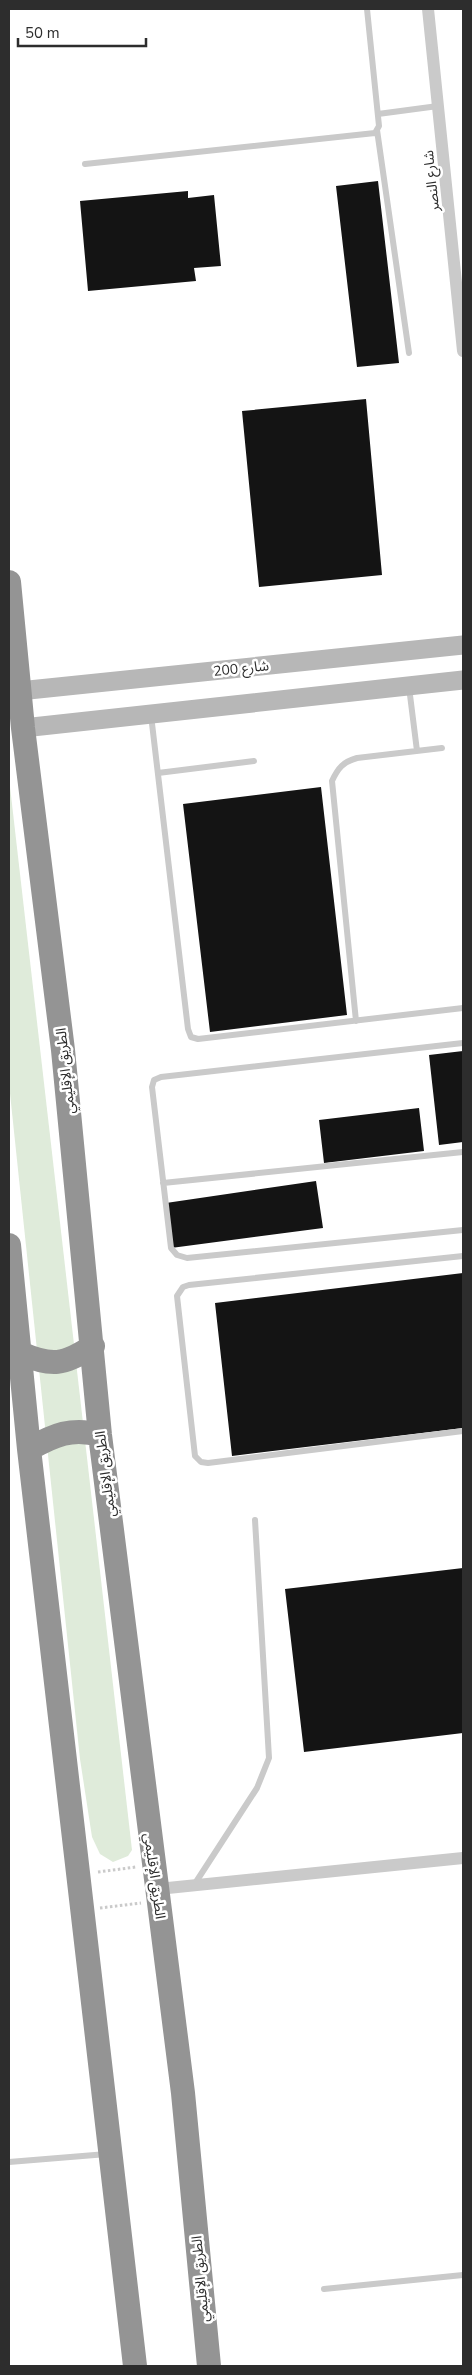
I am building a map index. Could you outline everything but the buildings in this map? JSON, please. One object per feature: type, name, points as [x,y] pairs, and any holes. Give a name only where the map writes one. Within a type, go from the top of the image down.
[{"type":"highway","name":"الطريق الإقليمي","points":[[9,582],[23,728],[63,1050],[93,1346],[100,1435],[183,2093],[209,2366]]},
{"type":"highway","points":[[9,1245],[29,1449],[80,1875],[135,2366]]},
{"type":"highway","points":[[20,1353],[41,1362],[60,1363],[78,1356],[93,1346]]},
{"type":"highway","points":[[29,1449],[65,1432],[85,1431],[100,1435]]},
{"type":"street","name":"شارع النصر","points":[[428,9],[463,351]]},
{"type":"street","name":"شارع 200","points":[[19,691],[463,645]]},
{"type":"street","points":[[23,728],[463,680]]},
{"type":"street","points":[[158,1895],[193,1886],[463,1858]]},
{"type":"lane","points":[[367,9],[378,114],[377,130],[409,354]]},
{"type":"lane","points":[[378,114],[438,106]]},
{"type":"lane","points":[[85,164],[368,136],[377,130]]},
{"type":"lane","points":[[409,686],[417,751]]},
{"type":"lane","points":[[151,714],[186,1019],[191,1037],[198,1039],[463,1008]]},
{"type":"lane","points":[[356,1021],[332,781],[337,770],[346,762],[357,758],[442,748]]},
{"type":"lane","points":[[158,773],[254,761]]},
{"type":"lane","points":[[463,1043],[157,1078],[152,1087],[171,1248],[177,1255],[187,1258],[463,1230]]},
{"type":"lane","points":[[163,1183],[463,1152]]},
{"type":"lane","points":[[463,1256],[188,1285],[183,1287],[177,1296],[195,1451],[200,1462],[218,1462],[463,1432]]},
{"type":"lane","points":[[193,1886],[257,1788],[269,1758],[255,1520]]},
{"type":"lane","points":[[9,2162],[111,2154]]},
{"type":"lane","points":[[324,2289],[463,2275]]},
{"type":"path","points":[[80,1875],[154,1864]]},
{"type":"path","points":[[84,1911],[158,1895]]},
{"type":"green space","points":[[9,778],[132,1850],[128,1856],[113,1862],[100,1854],[92,1837],[80,1759],[9,1084]]}]
